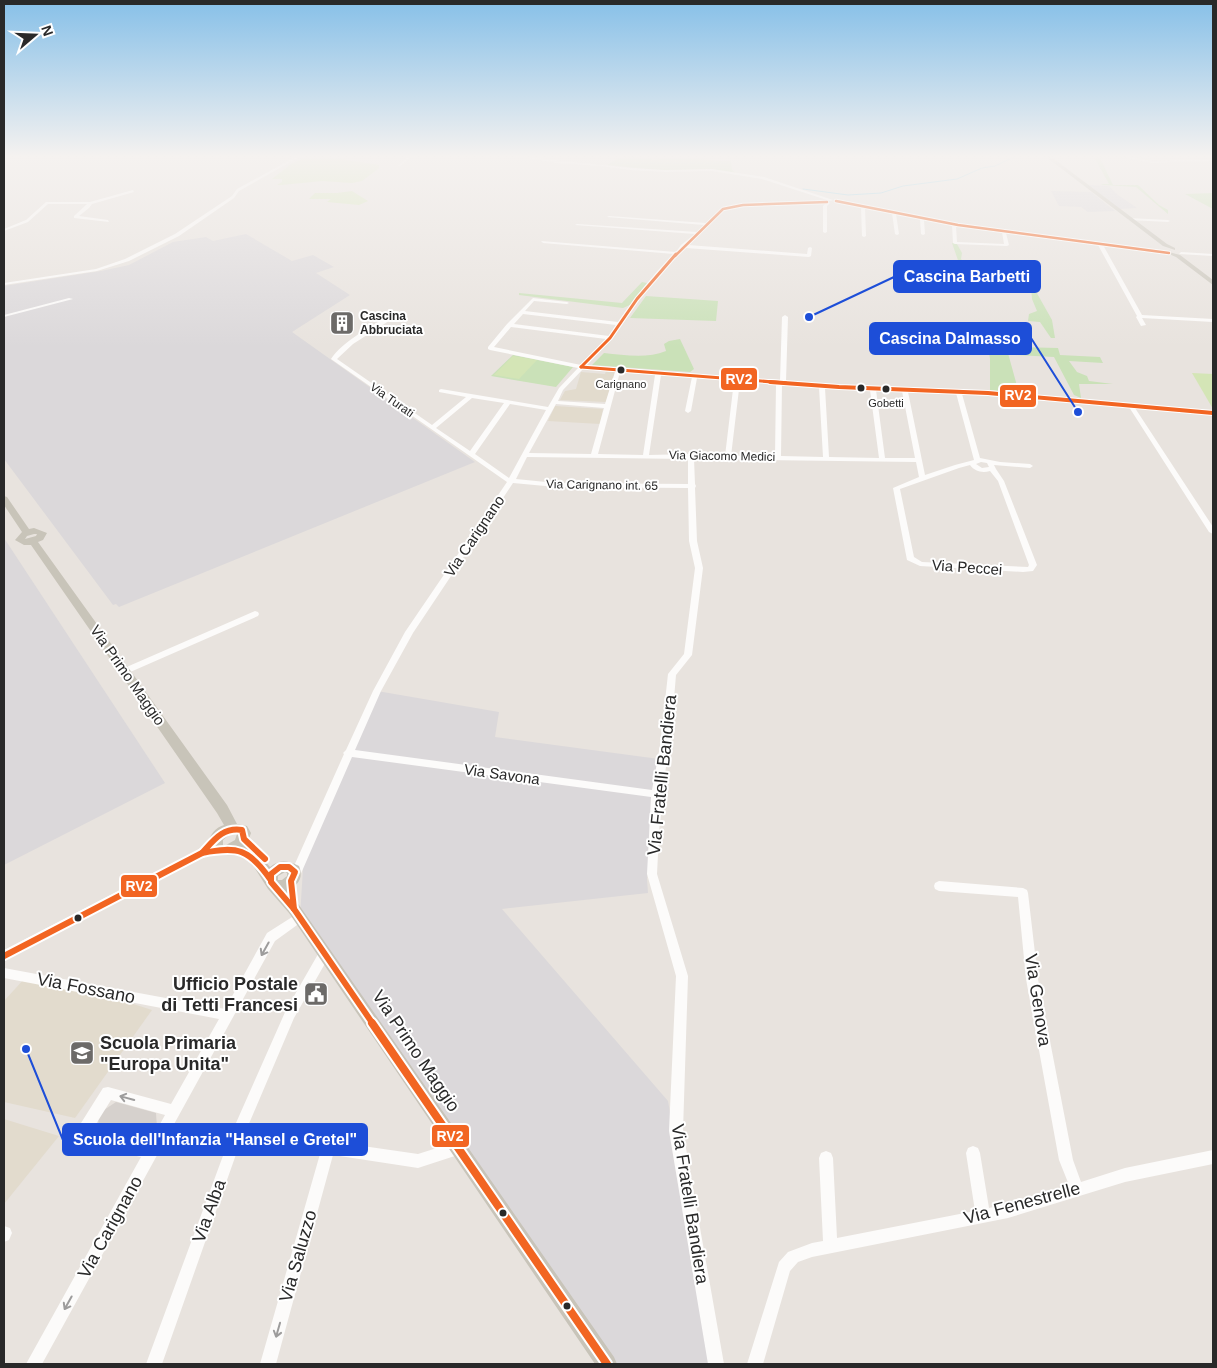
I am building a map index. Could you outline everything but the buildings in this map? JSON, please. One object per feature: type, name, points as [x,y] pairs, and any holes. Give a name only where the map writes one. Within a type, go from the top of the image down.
[{"type":"main road","points":[[1130,220],[1213,283]]},
{"type":"main road","name":"Via Primo Maggio","points":[[4,500],[222,809],[222,837]]},
{"type":"main road","points":[[244,840],[233,850],[222,837],[242,830],[244,840],[270,864],[289,867],[294,870],[293,878],[297,913]]},
{"type":"main road","name":"Via Primo Maggio","points":[[233,850],[248,852],[259,863],[271,882],[297,913],[607,1364]]},
{"type":"main road","points":[[280,867],[273,871],[271,882],[282,886],[293,878]]},
{"type":"street","points":[[4,230],[28,220]]},
{"type":"street","points":[[98,220],[108,221]]},
{"type":"street","points":[[4,284],[97,270],[133,257],[177,235],[199,220]]},
{"type":"street","points":[[650,220],[708,224]]},
{"type":"street","name":"Via Carignano","points":[[293,878],[377,691],[409,632],[511,481],[561,389],[610,338],[637,299],[676,253],[712,220]]},
{"type":"street","points":[[824,220],[824,232]]},
{"type":"street","points":[[863,220],[864,236]]},
{"type":"street","points":[[895,220],[897,234]]},
{"type":"street","points":[[922,220],[923,234]]},
{"type":"street","points":[[927,220],[1004,232],[1159,251],[1213,255]]},
{"type":"street","points":[[1145,220],[1168,221]]},
{"type":"street","points":[[954,224],[955,243],[1007,246],[1004,232]]},
{"type":"street","points":[[577,225],[697,233]]},
{"type":"street","points":[[543,242],[676,253]]},
{"type":"street","points":[[1099,243],[1140,316],[1143,325]]},
{"type":"street","points":[[683,246],[808,256],[810,248]]},
{"type":"street","points":[[4,316],[71,299]]},
{"type":"street","points":[[567,303],[533,299],[490,348],[581,367],[822,385],[958,391],[1213,413]]},
{"type":"street","points":[[522,312],[619,324]]},
{"type":"street","name":"Via Turati","points":[[393,316],[355,340],[337,354],[334,360],[511,481]]},
{"type":"street","points":[[1140,316],[1213,321]]},
{"type":"street","points":[[778,457],[785,317]]},
{"type":"street","points":[[509,326],[610,338]]},
{"type":"street","points":[[594,455],[618,370]]},
{"type":"street","points":[[646,455],[658,373]]},
{"type":"street","points":[[688,412],[695,375]]},
{"type":"street","points":[[728,456],[737,378]]},
{"type":"street","points":[[822,385],[826,458]]},
{"type":"street","points":[[873,388],[882,459]]},
{"type":"street","points":[[905,390],[922,477]]},
{"type":"street","points":[[440,391],[508,402],[552,406],[608,406]]},
{"type":"street","points":[[958,391],[977,462]]},
{"type":"street","points":[[432,428],[471,396]]},
{"type":"street","points":[[471,455],[508,402]]},
{"type":"street","points":[[1131,406],[1213,532]]},
{"type":"street","name":"Via Giacomo Medici","points":[[525,455],[728,456],[918,460]]},
{"type":"street","name":"Via Fratelli Bandiera","points":[[690,456],[693,486],[693,541],[699,568],[688,655],[672,674],[665,746],[656,794],[652,874],[682,976],[676,1130],[716,1364]]},
{"type":"street","name":"Via Peccei","points":[[977,462],[993,468],[1033,565],[1030,569],[920,564],[910,558],[896,488],[922,477],[977,462]]},
{"type":"street","points":[[993,468],[1030,466]]},
{"type":"street","name":"Via Carignano int. 65","points":[[511,481],[556,485],[693,486]]},
{"type":"street","points":[[125,671],[255,614]]},
{"type":"street","name":"Via Savona","points":[[348,753],[656,794]]},
{"type":"street","points":[[4,956],[202,853],[222,837]]},
{"type":"street","points":[[280,867],[292,862],[304,852]]},
{"type":"street","name":"Via Genova","points":[[939,886],[1023,893],[1032,979],[1066,1160],[1077,1188]]},
{"type":"street","name":"Via Carignano","points":[[34,1364],[271,937],[297,913]]},
{"type":"street","name":"Via Alba","points":[[154,1364],[235,1140],[290,1014],[325,953]]},
{"type":"street","name":"Via Fossano","points":[[4,973],[228,1015]]},
{"type":"street","points":[[151,1153],[81,1136],[108,1093],[174,1111]]},
{"type":"street","points":[[162,1132],[328,1148],[418,1161],[458,1148]]},
{"type":"street","name":"Via Saluzzo","points":[[268,1364],[328,1148]]},
{"type":"street","points":[[973,1153],[983,1216]]},
{"type":"street","name":"Via Fenestrelle","points":[[755,1364],[784,1267],[793,1257],[830,1246],[1008,1211],[1077,1188],[1124,1175],[1213,1157]]},
{"type":"street","points":[[826,1158],[830,1246]]},
{"type":"shaded area","points":[[246,234],[292,261],[313,255],[334,267],[316,273],[350,295],[292,332],[475,462],[119,607],[116,604],[113,605],[4,459],[4,286],[129,265],[173,242],[206,237],[213,241]]},
{"type":"shaded area","points":[[606,371],[615,372],[606,402],[560,400],[565,391],[576,389],[581,372],[605,374]]},
{"type":"shaded area","points":[[555,406],[603,409],[600,424],[548,421]]},
{"type":"shaded area","points":[[4,538],[165,783],[4,865]]},
{"type":"shaded area","points":[[377,691],[499,712],[495,737],[659,759],[647,879],[648,893],[502,909],[668,1101],[715,1364],[607,1364],[300,917],[304,852]]},
{"type":"shaded area","name":"Scuola Primaria \"Europa Unita\"","points":[[25,978],[124,1001],[152,1010],[75,1118],[4,1102],[4,1001]]},
{"type":"shaded area","points":[[116,1102],[156,1113],[157,1128],[138,1143],[99,1133],[98,1114]]},
{"type":"shaded area","points":[[4,1119],[59,1136],[4,1204]]},
{"type":"green space","points":[[952,243],[957,244],[962,253],[961,259],[973,273],[968,273],[966,278],[943,277],[940,267],[919,264],[960,266]]},
{"type":"green space","points":[[642,282],[647,283],[630,305],[623,308],[519,295],[519,293],[622,303]]},
{"type":"green space","points":[[1031,288],[1034,288],[1052,320],[1055,338],[1051,338],[1040,322],[1028,321],[1029,314],[1037,311],[1032,299]]},
{"type":"green space","points":[[646,296],[718,301],[716,321],[630,318]]},
{"type":"green space","points":[[680,339],[694,369],[690,372],[592,365],[604,353],[635,356],[651,355],[666,351],[664,344]]},
{"type":"green space","points":[[988,345],[1006,346],[1019,393],[990,390]]},
{"type":"green space","points":[[1012,347],[1058,348],[1060,355],[1100,357],[1103,363],[1069,361],[1077,372],[1087,376],[1089,381],[1113,384],[1079,384],[1081,398],[1074,395],[1054,357],[1015,355]]},
{"type":"green space","points":[[513,355],[573,367],[556,387],[491,376]]},
{"type":"green space","points":[[513,356],[537,360],[519,379],[494,375]]},
{"type":"green space","points":[[1192,373],[1213,374],[1213,409]]},
{"type":"transit line","name":"RV2","points":[[581,367],[610,338],[637,299],[665,265],[712,220]]},
{"type":"transit line","name":"RV2","points":[[932,220],[1169,253]]},
{"type":"transit line","name":"RV2","points":[[581,367],[839,387],[988,393],[1213,413]]},
{"type":"transit line","name":"RV2","points":[[202,853],[219,835],[235,829],[242,830],[244,839],[265,859]]},
{"type":"transit line","name":"RV2","points":[[4,956],[202,853],[228,850],[248,854],[258,862],[270,879]]},
{"type":"transit line","name":"RV2","points":[[280,867],[289,867],[295,872],[291,881],[294,909],[271,882],[271,874],[280,867]]},
{"type":"transit line","name":"RV2","points":[[294,909],[607,1364]]},
{"type":"place","name":"Cascina Barbetti","points":[[809,317]]},
{"type":"place","name":"Cascina Abbruciata","points":[[342,323]]},
{"type":"place","name":"Carignano","points":[[621,370]]},
{"type":"place","name":"Gobetti","points":[[886,389]]},
{"type":"place","name":"Cascina Dalmasso","points":[[1078,412]]},
{"type":"place","name":"Ufficio Postale di Tetti Francesi","points":[[316,994]]},
{"type":"place","name":"Scuola dell'Infanzia \"Hansel e Gretel\"","points":[[26,1049]]},
{"type":"place","name":"Scuola Primaria \"Europa Unita\"","points":[[82,1053]]}]
